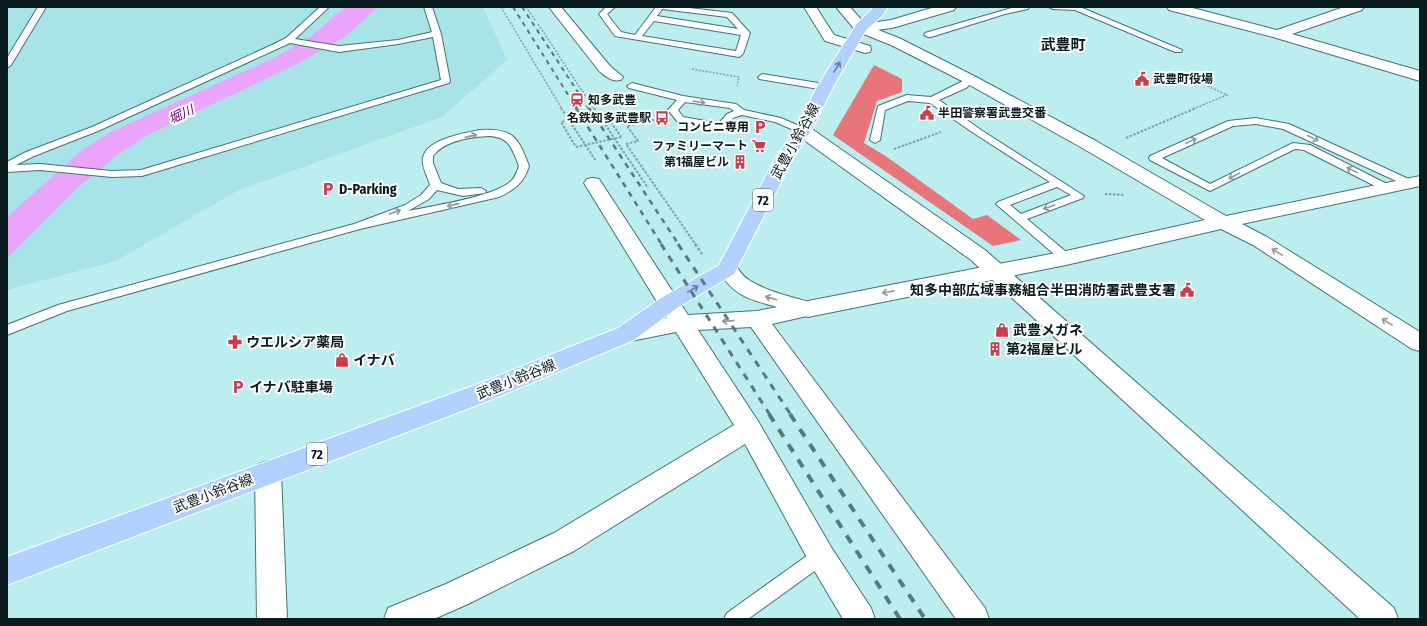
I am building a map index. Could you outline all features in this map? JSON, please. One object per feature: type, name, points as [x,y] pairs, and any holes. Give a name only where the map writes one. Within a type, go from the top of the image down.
[{"type":"main road","name":"武豊小鈴谷線","points":[[7,571],[479,394],[626,334],[669,303],[722,273],[825,87],[858,47],[861,28],[877,14],[881,7]]},
{"type":"street","points":[[555,7],[605,69],[616,77]]},
{"type":"street","points":[[810,7],[829,38],[858,47]]},
{"type":"street","points":[[843,7],[861,28],[896,42],[971,80],[1090,144],[1222,222],[1260,241],[1420,343]]},
{"type":"street","points":[[861,28],[892,24],[948,7]]},
{"type":"street","points":[[1278,34],[1357,7]]},
{"type":"street","points":[[1181,8],[1278,34],[1420,76]]},
{"type":"street","points":[[802,131],[978,255],[1383,619]]},
{"type":"street","points":[[595,174],[669,303],[749,428],[821,556],[860,619]]},
{"type":"street","points":[[626,334],[682,323],[757,319],[1066,258],[1222,222],[1414,182]]},
{"type":"street","points":[[722,273],[754,293],[808,309]]},
{"type":"street","points":[[757,319],[974,619]]},
{"type":"street","points":[[399,619],[457,594],[564,542],[749,428]]},
{"type":"street","points":[[268,472],[272,619]]},
{"type":"lane","points":[[7,65],[42,7]]},
{"type":"lane","points":[[7,166],[30,154],[96,130],[289,40],[325,7]]},
{"type":"lane","points":[[7,169],[40,167],[112,174],[142,172],[446,81],[437,34],[428,7]]},
{"type":"lane","points":[[611,7],[603,14],[618,34],[637,38],[739,54],[746,32]]},
{"type":"lane","points":[[637,38],[661,7],[729,15],[746,32]]},
{"type":"lane","points":[[928,35],[1003,12],[1025,7]]},
{"type":"lane","points":[[1054,7],[1076,8],[1178,50]]},
{"type":"lane","points":[[652,18],[746,32]]},
{"type":"lane","points":[[289,40],[339,49],[392,43],[437,34]]},
{"type":"lane","points":[[762,77],[825,87]]},
{"type":"lane","points":[[874,140],[881,108],[907,98],[932,100],[963,86],[971,80]]},
{"type":"lane","points":[[632,86],[683,99],[733,106],[742,112],[778,120],[802,131]]},
{"type":"lane","points":[[683,99],[673,110],[680,119],[711,125],[723,125],[730,116],[742,112]]},
{"type":"lane","points":[[932,100],[1079,196],[1020,218]]},
{"type":"lane","points":[[1387,188],[1306,147],[1293,146],[1210,188],[1154,158],[1231,123],[1256,121],[1286,126],[1414,182]]},
{"type":"lane","points":[[7,330],[63,308],[358,226],[495,195],[514,186],[522,174],[524,166],[512,142],[505,136],[496,133],[482,133],[446,141],[435,147],[428,156],[428,163],[436,185],[446,190],[472,193],[508,183],[522,174]]},
{"type":"lane","points":[[1057,183],[1002,204],[1066,258]]},
{"type":"lane","points":[[358,226],[409,207],[425,197],[436,185]]},
{"type":"lane","points":[[733,619],[821,556]]},
{"type":"path","points":[[501,7],[568,120],[595,174]]},
{"type":"path","points":[[526,7],[648,188]]},
{"type":"path","points":[[685,68],[739,77],[736,87]]},
{"type":"path","points":[[1123,139],[1227,95],[1201,83]]},
{"type":"path","points":[[568,120],[561,122],[576,147],[621,137],[605,113],[596,112]]},
{"type":"path","points":[[658,119],[627,126],[638,141],[626,144],[722,273]]},
{"type":"path","points":[[874,140],[874,145],[885,152],[966,123]]},
{"type":"shaded area","points":[[7,7],[483,7],[507,60],[442,117],[237,191],[116,261],[7,290]]},
{"type":"shaded area","points":[[874,65],[902,79],[902,92],[877,101],[864,143],[887,157],[973,219],[987,215],[1021,240],[993,246],[833,135]]},
{"type":"water","name":"堀川","points":[[345,7],[378,7],[345,37],[297,64],[148,135],[120,153],[77,188],[7,258],[7,217],[82,150],[111,132],[276,57],[310,37]]},
{"type":"railway","points":[[513,7],[577,109]]},
{"type":"railway","points":[[522,7],[589,109]]},
{"type":"railway","points":[[576,108],[662,245]]},
{"type":"railway","points":[[589,108],[679,245]]},
{"type":"railway","points":[[661,244],[770,415]]},
{"type":"railway","points":[[678,244],[791,415]]},
{"type":"railway","points":[[769,414],[900,619]]},
{"type":"railway","points":[[790,414],[925,619]]},
{"type":"place","name":"武豊町役場","points":[[1142,79]]},
{"type":"place","name":"知多武豊","points":[[577,100]]},
{"type":"place","name":"半田警察署武豊交番","points":[[927,113]]},
{"type":"place","name":"名鉄知多武豊駅","points":[[662,118]]},
{"type":"place","name":"コンビニ専用","points":[[760,127]]},
{"type":"place","name":"ファミリーマート","points":[[759,146]]},
{"type":"place","name":"第1福屋ビル","points":[[740,162]]},
{"type":"place","name":"D-Parking","points":[[328,189]]},
{"type":"place","name":"知多中部広域事務組合半田消防署武豊支署","points":[[1187,290]]},
{"type":"place","name":"武豊メガネ","points":[[1002,330]]},
{"type":"place","name":"ウエルシア薬局","points":[[235,342]]},
{"type":"place","name":"第2福屋ビル","points":[[995,349]]},
{"type":"place","name":"イナバ","points":[[342,360]]},
{"type":"place","name":"イナバ駐車場","points":[[238,387]]},
{"type":"district","name":"武豊町","points":[[1063,45]]}]
